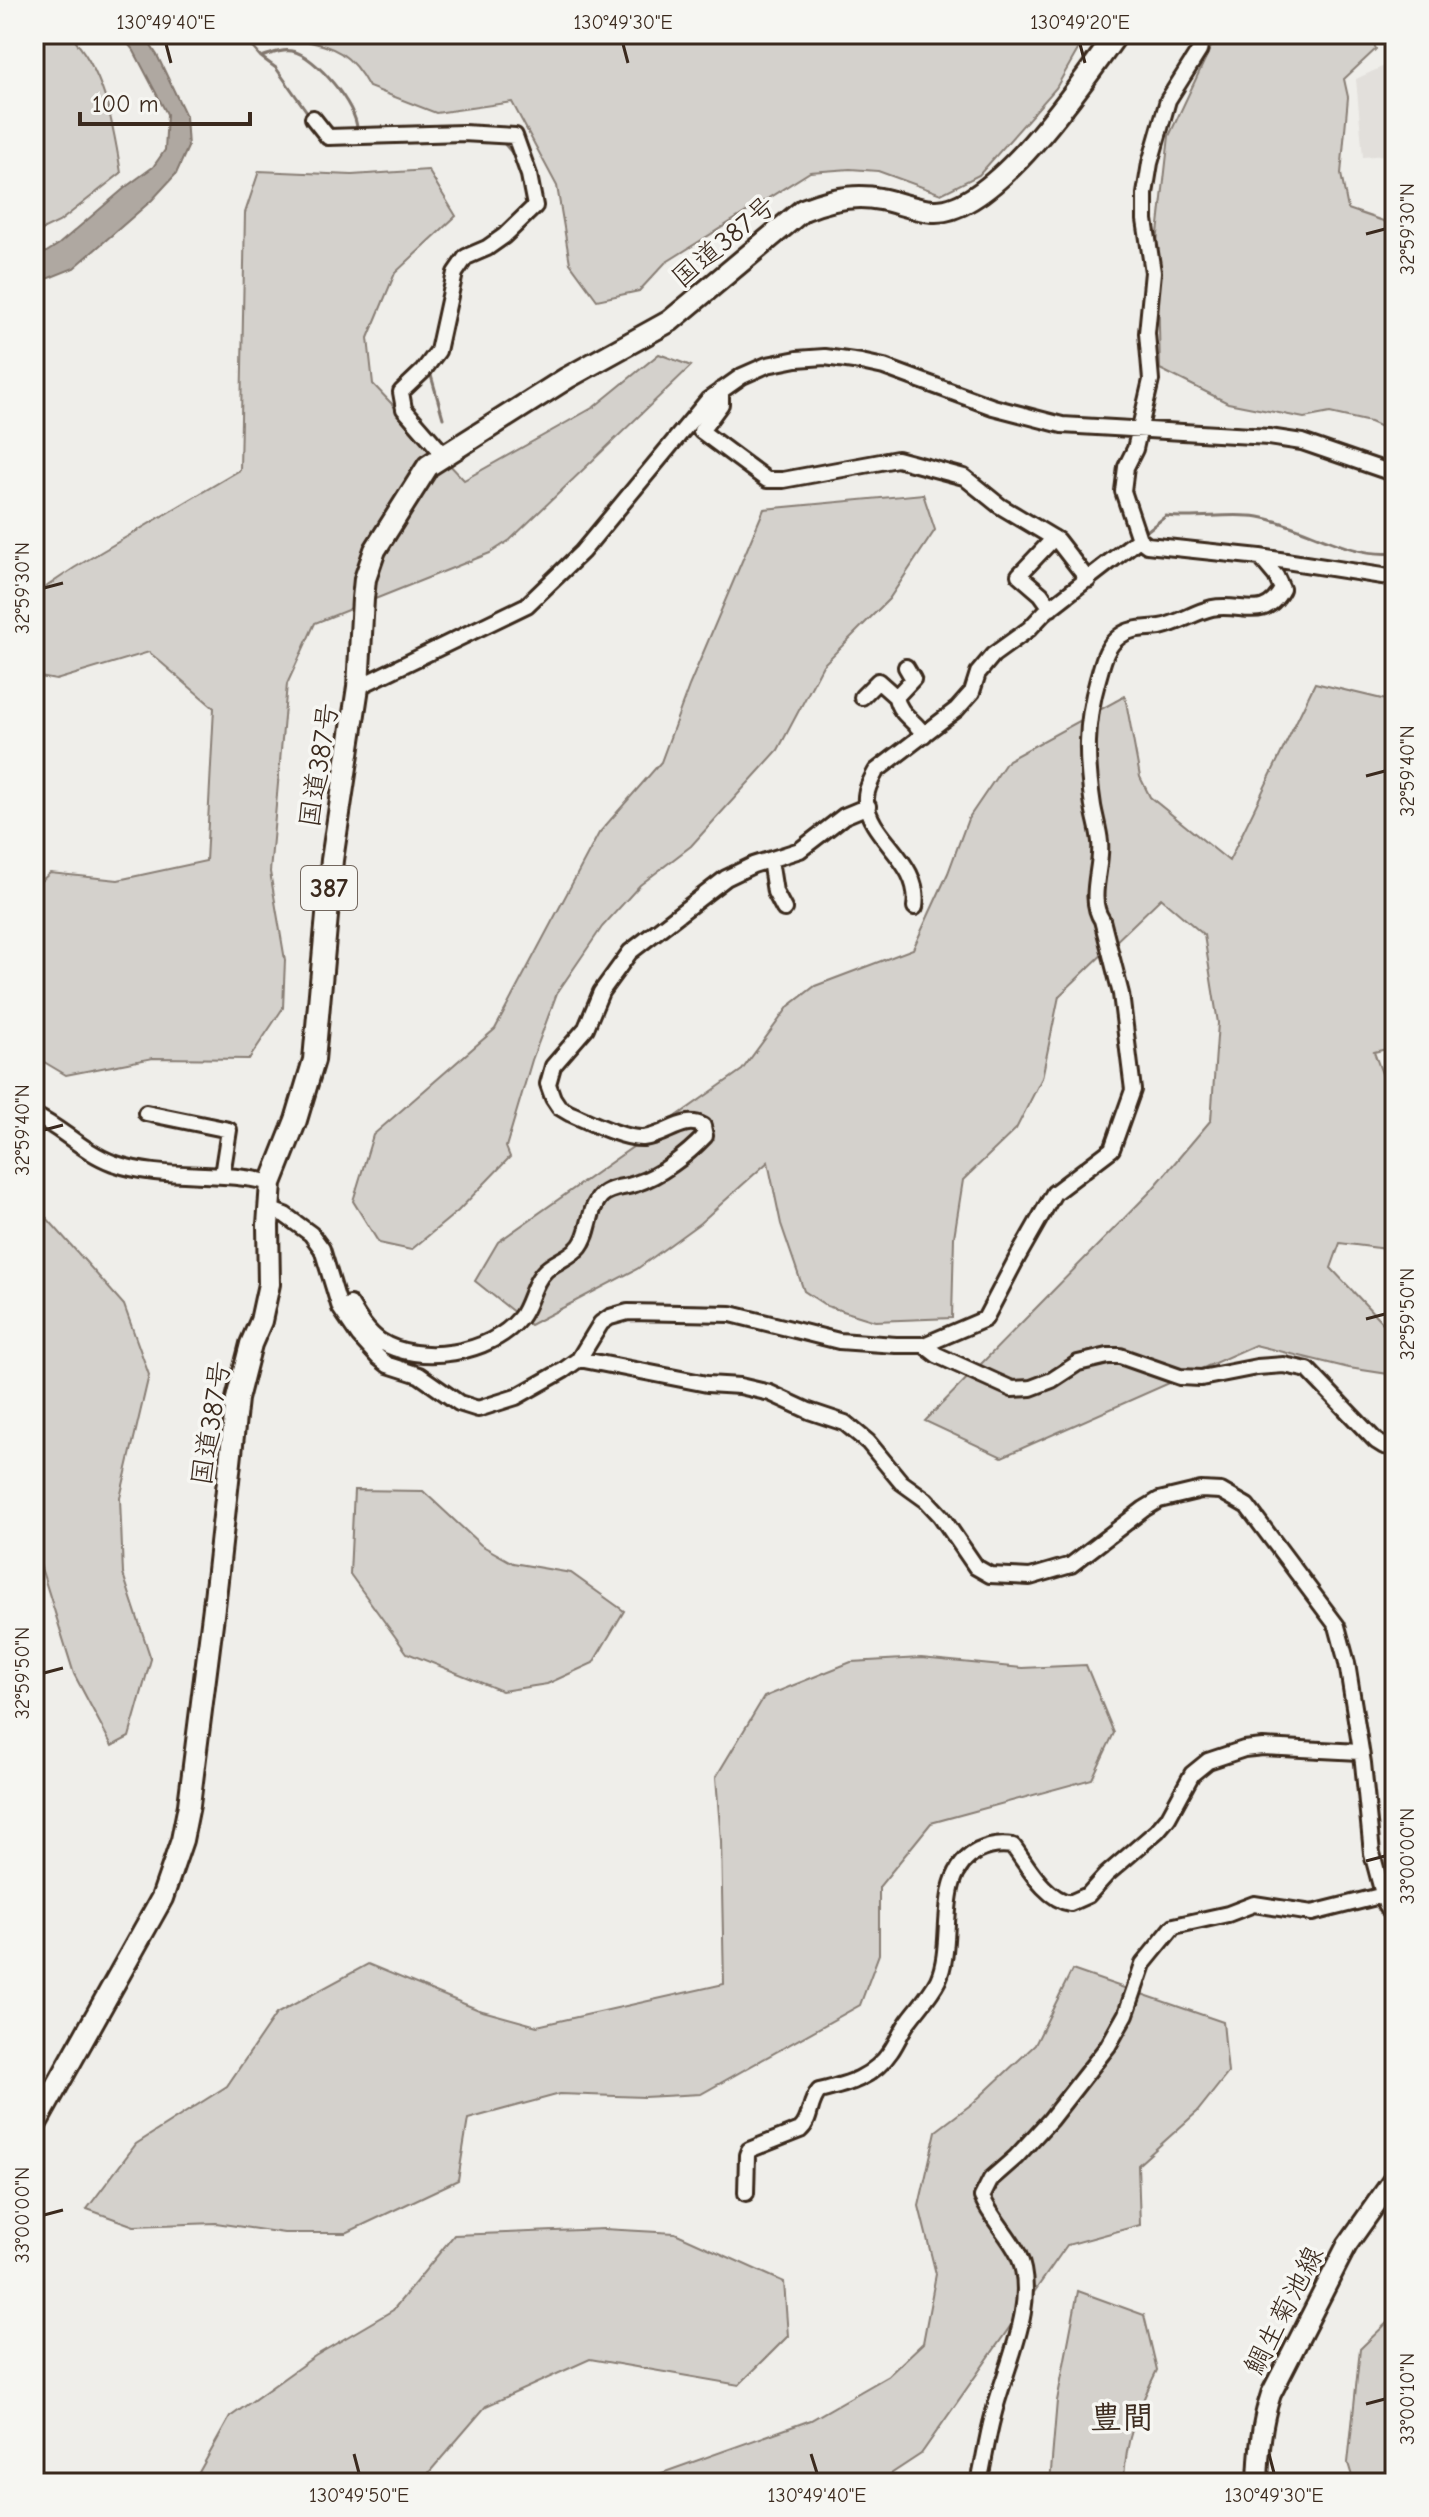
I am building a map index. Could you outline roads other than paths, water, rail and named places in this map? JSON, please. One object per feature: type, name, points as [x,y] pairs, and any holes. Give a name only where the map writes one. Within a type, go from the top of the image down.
[{"type":"highway","name":"国道387号","points":[[34,2127],[156,1910],[182,1840],[214,1607],[237,1399],[269,1284],[271,1183],[296,1120],[314,1060],[332,860],[358,687],[365,579],[375,550],[428,466],[567,378],[670,321],[803,210],[821,203],[859,196],[935,212],[956,208],[971,200],[1048,127],[1117,34]]},
{"type":"main road","name":"鯛生菊池線","points":[[1258,2483],[1259,2446],[1271,2394],[1347,2245],[1395,2177]]},
{"type":"street","points":[[1202,34],[1199,51],[1168,100],[1150,163],[1145,194],[1145,220],[1153,272],[1147,333],[1151,380],[1135,449],[1126,467],[1123,491],[1139,539],[1147,545],[1260,557],[1395,578]]},
{"type":"street","points":[[313,118],[328,137],[463,133],[515,136],[529,175],[535,206],[504,236],[466,257],[455,273],[438,351],[401,392],[404,409],[445,456]]},
{"type":"street","points":[[358,687],[527,605],[582,552],[708,400],[742,376],[767,365],[825,357],[884,367],[1028,418],[1062,425],[1239,434],[1302,442],[1395,474]]},
{"type":"street","points":[[721,390],[721,404],[701,431],[767,480],[783,480],[897,459],[964,477],[1000,506],[1054,538],[1088,580]]},
{"type":"street","points":[[1051,608],[1041,594],[1019,575],[1054,538]]},
{"type":"street","points":[[915,907],[915,891],[906,868],[881,834],[868,806],[869,784],[876,771],[957,709],[972,692],[978,673],[993,655],[1139,539]]},
{"type":"street","points":[[269,1209],[285,1215],[311,1234],[322,1249],[340,1308],[378,1357],[388,1365],[419,1375],[459,1403],[478,1409],[516,1397],[579,1359],[601,1323],[628,1312],[731,1314],[839,1341],[924,1345],[985,1319],[1054,1193],[1112,1149],[1133,1090],[1121,994],[1096,894],[1100,841],[1093,806],[1086,733],[1106,650],[1121,634],[1148,626],[1159,627],[1213,608],[1262,609],[1275,602],[1282,589],[1276,576],[1260,557]]},
{"type":"street","points":[[896,697],[913,679],[906,667]]},
{"type":"street","points":[[862,697],[878,681],[896,697],[900,711],[917,724],[924,735]]},
{"type":"street","points":[[335,1287],[342,1288],[367,1329],[381,1342],[405,1351],[449,1353],[482,1346],[496,1339],[520,1319],[531,1302],[539,1278],[582,1244],[600,1197],[609,1191],[637,1184],[695,1146],[705,1136],[703,1126],[686,1122],[659,1136],[637,1138],[559,1107],[548,1084],[553,1066],[586,1028],[601,992],[630,952],[726,878],[800,850],[844,816],[868,806]]},
{"type":"street","points":[[770,860],[775,892],[784,909]]},
{"type":"street","points":[[146,1113],[229,1130],[222,1175]]},
{"type":"street","points":[[34,1115],[53,1123],[86,1149],[112,1162],[171,1174],[250,1177],[271,1183]]},
{"type":"street","points":[[924,1345],[937,1355],[1012,1389],[1031,1388],[1052,1380],[1078,1363],[1108,1356],[1120,1356],[1180,1377],[1201,1378],[1284,1365],[1308,1370],[1376,1441],[1395,1448]]},
{"type":"street","points":[[579,1359],[770,1393],[845,1423],[868,1442],[901,1482],[926,1500],[941,1516],[976,1567],[990,1575],[1030,1577],[1071,1565],[1159,1500],[1201,1490],[1221,1491],[1236,1498],[1247,1506],[1337,1626],[1347,1663],[1370,1814],[1372,1853],[1384,1895],[1395,1919]]},
{"type":"street","points":[[746,2193],[749,2150],[800,2130],[805,2125],[811,2101],[819,2091],[854,2083],[867,2076],[889,2053],[907,2022],[926,1999],[940,1972],[949,1899],[958,1867],[966,1858],[981,1849],[1002,1844],[1013,1846],[1039,1882],[1056,1897],[1070,1903],[1088,1895],[1106,1875],[1157,1831],[1168,1818],[1192,1774],[1208,1761],[1244,1749],[1263,1747],[1360,1752]]},
{"type":"street","points":[[979,2483],[993,2415],[1020,2324],[1024,2298],[1024,2278],[1018,2254],[988,2211],[982,2197],[991,2179],[1050,2120],[1108,2046],[1126,2014],[1143,1964],[1174,1926],[1228,1914],[1254,1904],[1312,1913],[1384,1895]]},
{"type":"waterway","points":[[241,34],[261,57],[276,68],[310,116]]},
{"type":"waterway","points":[[261,57],[292,51],[312,62],[343,96],[357,130]]},
{"type":"waterway","points":[[502,141],[515,156]]},
{"type":"waterway","points":[[430,372],[443,418]]},
{"type":"waterway","points":[[1143,534],[1166,516],[1248,516],[1276,521],[1360,551],[1395,553]]},
{"type":"district","name":"豊間","points":[[1122,2417]]}]
